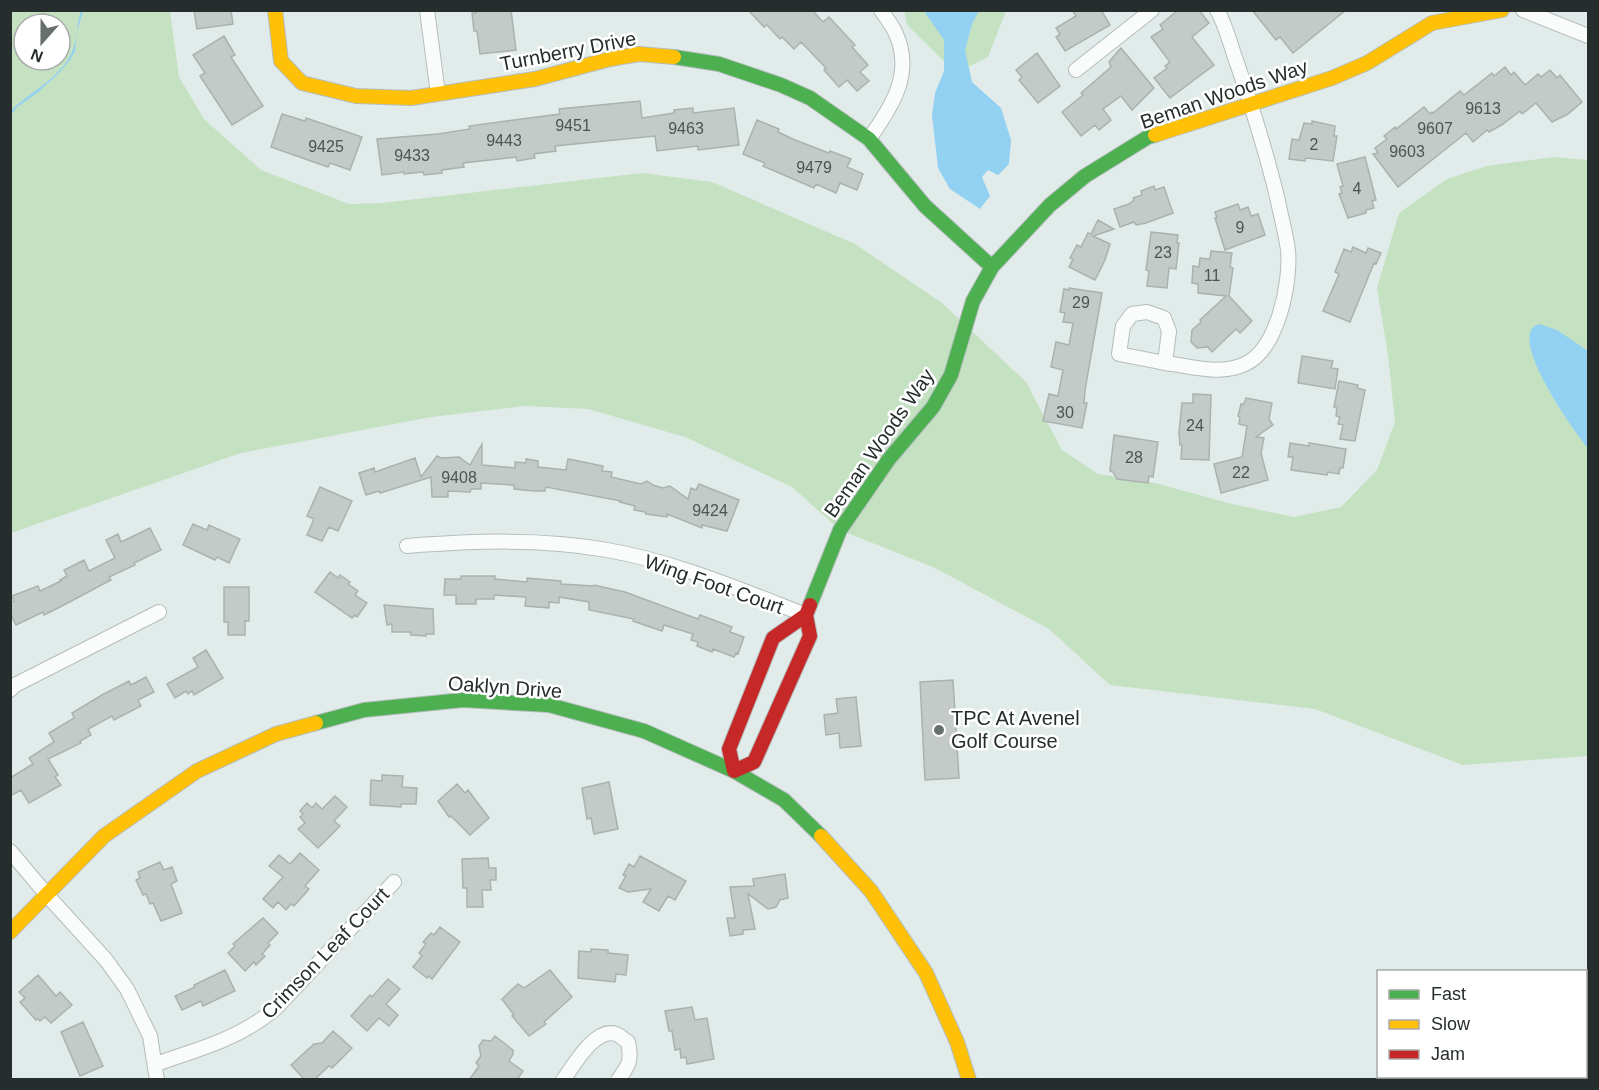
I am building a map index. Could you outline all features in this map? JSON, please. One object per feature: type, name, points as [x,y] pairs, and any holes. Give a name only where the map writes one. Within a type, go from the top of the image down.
[{"type":"street","name":"Turnberry Drive","points":[[275,10],[281,61],[302,83],[356,96],[411,98],[438,94],[535,79],[610,59],[639,54],[663,55],[719,64],[781,85],[810,98],[869,139],[925,206],[992,267]]},
{"type":"street","points":[[427,10],[438,94]]},
{"type":"street","points":[[869,139],[890,108],[902,79],[902,57],[896,34],[880,10]]},
{"type":"street","points":[[1076,70],[1152,10]]},
{"type":"street","points":[[1165,363],[1221,371],[1245,365],[1257,357],[1272,333],[1283,303],[1289,276],[1288,249],[1274,183],[1251,104],[1217,10]]},
{"type":"street","name":"Beman Woods Way","points":[[734,771],[754,762],[810,636],[806,615],[840,530],[889,459],[933,406],[951,375],[973,301],[992,267],[1050,205],[1085,176],[1148,138],[1314,85],[1367,63],[1432,23],[1503,10]]},
{"type":"street","points":[[1523,10],[1588,36]]},
{"type":"street","name":"Wing Foot Court","points":[[407,546],[484,541],[525,542],[607,550],[692,572],[806,615]]},
{"type":"street","points":[[10,690],[15,685],[159,612]]},
{"type":"street","points":[[734,771],[729,749],[773,638],[806,615]]},
{"type":"street","name":"Oaklyn Drive","points":[[10,932],[104,836],[197,771],[276,734],[364,710],[463,700],[549,705],[644,731],[734,771],[784,800],[812,826],[871,891],[926,973],[957,1042],[969,1080]]},
{"type":"street","points":[[10,850],[106,960],[127,989],[150,1036],[157,1080]]},
{"type":"street","name":"Crimson Leaf Court","points":[[155,1064],[223,1041],[260,1021],[276,1008],[394,882]]},
{"type":"street","points":[[563,1080],[592,1042],[603,1034],[616,1034],[628,1042],[631,1057],[627,1068],[618,1080]]},
{"type":"green space","points":[[11,11],[170,11],[179,77],[204,119],[261,170],[349,204],[382,203],[642,173],[712,182],[855,244],[942,303],[1026,382],[1062,450],[1098,474],[1155,483],[1232,504],[1294,517],[1341,507],[1377,470],[1395,422],[1388,355],[1377,288],[1399,213],[1447,179],[1487,166],[1554,157],[1588,160],[1588,756],[1463,765],[1315,709],[1110,685],[1049,629],[935,568],[840,530],[792,487],[685,437],[588,409],[525,406],[431,417],[241,453],[11,533]]},
{"type":"green space","points":[[904,11],[1006,11],[988,57],[956,73],[907,25]]},
{"type":"water","points":[[81,10],[83,11],[72,56]]},
{"type":"water","points":[[925,11],[979,11],[972,24],[965,50],[972,82],[1001,108],[1011,140],[1009,164],[998,175],[988,170],[982,177],[990,196],[980,209],[950,189],[938,168],[932,115],[935,93],[944,71],[944,40]]},
{"type":"water","points":[[60,72],[37,93],[17,107],[11,115],[11,111]]},
{"type":"water","points":[[1539,324],[1557,330],[1588,351],[1588,448],[1550,393],[1534,359],[1530,333],[1533,327]]},
{"type":"building","points":[[194,10],[231,10],[233,24],[197,29]]},
{"type":"building","points":[[475,10],[511,10],[516,50],[480,54],[477,31],[474,31],[472,13],[476,13]]},
{"type":"building","points":[[748,10],[812,10],[823,22],[829,17],[855,45],[852,47],[868,65],[860,72],[869,81],[857,91],[847,80],[839,87],[824,70],[826,68],[801,42],[794,49],[782,37],[780,39],[767,25],[764,27]]},
{"type":"building","points":[[1072,10],[1101,10],[1110,25],[1065,51],[1056,37],[1060,34],[1056,28],[1076,16]]},
{"type":"building","points":[[1178,10],[1199,10],[1209,23],[1192,37],[1214,65],[1170,98],[1154,78],[1167,68],[1165,66],[1170,62],[1151,37],[1163,29],[1160,25]]},
{"type":"building","points":[[1252,10],[1346,10],[1293,53],[1280,37],[1276,40]]},
{"type":"building","points":[[224,36],[235,55],[231,57],[263,106],[232,125],[200,76],[205,73],[193,55]]},
{"type":"building","points":[[1121,48],[1154,88],[1132,110],[1121,96],[1103,109],[1111,120],[1099,130],[1095,125],[1081,136],[1062,112],[1111,67],[1109,62]]},
{"type":"building","points":[[1037,53],[1060,86],[1038,103],[1019,80],[1022,77],[1016,70]]},
{"type":"building","points":[[1505,67],[1511,75],[1514,72],[1525,85],[1538,74],[1541,77],[1550,70],[1557,78],[1560,75],[1582,102],[1568,114],[1552,122],[1536,103],[1522,114],[1520,111],[1503,124],[1489,132],[1487,130],[1473,142],[1466,133],[1398,187],[1373,154],[1378,153],[1375,148],[1387,139],[1384,136],[1424,107],[1430,114],[1433,113],[1460,91],[1464,95],[1492,73],[1494,76]]},
{"type":"building","points":[[640,101],[642,118],[674,113],[674,110],[693,108],[693,113],[734,108],[739,145],[698,150],[698,146],[657,151],[655,136],[555,146],[556,151],[534,154],[535,158],[517,161],[516,157],[463,163],[464,167],[442,170],[442,173],[424,175],[423,172],[404,174],[404,172],[382,175],[377,139],[438,134],[470,129],[469,126],[560,114],[559,109]]},
{"type":"building","points":[[282,114],[305,121],[306,118],[362,137],[350,170],[330,163],[328,167],[271,147]]},
{"type":"building","points":[[757,120],[779,129],[778,132],[795,140],[851,159],[847,167],[863,174],[857,190],[840,183],[836,193],[816,184],[814,188],[763,166],[765,163],[743,154]]},
{"type":"building","points":[[1312,121],[1335,126],[1334,136],[1337,136],[1333,161],[1289,159],[1292,139],[1299,140],[1304,123],[1312,124]]},
{"type":"building","points":[[1365,157],[1376,200],[1372,201],[1374,208],[1348,218],[1339,194],[1342,193],[1340,187],[1343,186],[1337,164]]},
{"type":"building","points":[[1154,186],[1155,190],[1164,187],[1173,213],[1146,223],[1136,225],[1134,222],[1120,227],[1114,209],[1129,204],[1134,200],[1133,198],[1142,195],[1141,191]]},
{"type":"building","points":[[1238,204],[1240,210],[1248,207],[1251,216],[1258,214],[1265,235],[1225,250],[1215,212]]},
{"type":"building","points":[[1098,220],[1114,229],[1093,236],[1110,244],[1095,280],[1069,267],[1073,259],[1070,258],[1077,245],[1081,247]]},
{"type":"building","points":[[1151,232],[1178,235],[1176,269],[1169,268],[1167,288],[1147,286],[1149,271],[1146,270]]},
{"type":"building","points":[[1353,247],[1366,253],[1368,248],[1381,253],[1376,264],[1374,263],[1350,322],[1323,311],[1339,274],[1335,272],[1344,249],[1351,252]]},
{"type":"building","points":[[1211,251],[1232,253],[1230,267],[1233,268],[1229,296],[1252,321],[1240,333],[1236,329],[1212,352],[1208,347],[1197,348],[1191,342],[1192,330],[1226,296],[1198,293],[1198,284],[1192,283],[1193,266],[1199,267],[1200,258],[1210,259]]},
{"type":"building","points":[[1069,288],[1102,293],[1085,390],[1084,403],[1087,403],[1082,428],[1043,421],[1049,394],[1058,396],[1063,370],[1051,367],[1056,342],[1069,345],[1073,323],[1063,322],[1065,313],[1060,312],[1064,289],[1069,290]]},
{"type":"building","points":[[1302,356],[1333,361],[1331,368],[1338,369],[1335,389],[1298,383]]},
{"type":"building","points":[[1339,381],[1358,385],[1357,388],[1365,390],[1355,441],[1340,439],[1343,425],[1338,424],[1340,417],[1336,416],[1337,408],[1334,407]]},
{"type":"building","points":[[1193,394],[1211,395],[1209,460],[1181,459],[1182,445],[1180,445],[1179,432],[1182,403],[1193,403]]},
{"type":"building","points":[[1246,398],[1272,403],[1269,419],[1273,425],[1256,437],[1264,438],[1261,453],[1268,480],[1221,493],[1214,464],[1242,457],[1247,426],[1239,424],[1240,417],[1238,416],[1241,404],[1244,404]]},
{"type":"building","points":[[1114,435],[1158,442],[1153,477],[1149,476],[1148,483],[1117,479],[1110,471]]},
{"type":"building","points":[[1290,443],[1309,446],[1309,443],[1346,449],[1343,468],[1340,468],[1339,474],[1328,472],[1327,475],[1291,470],[1293,457],[1288,457]]},
{"type":"building","points":[[482,444],[482,465],[515,468],[515,462],[526,463],[526,459],[538,461],[538,467],[566,470],[568,459],[603,466],[602,471],[612,472],[611,477],[641,484],[647,481],[663,488],[670,486],[688,499],[691,488],[696,490],[699,484],[739,500],[727,531],[702,525],[702,528],[667,514],[667,517],[646,514],[634,510],[635,506],[621,501],[546,487],[545,491],[534,491],[514,489],[514,485],[481,483],[481,489],[471,489],[470,492],[448,491],[448,497],[432,497],[431,477],[380,493],[379,491],[366,495],[359,473],[374,468],[375,472],[415,458],[421,477],[437,456],[441,458],[459,457],[470,465]]},
{"type":"building","points":[[320,487],[352,501],[338,531],[329,527],[322,541],[307,535],[314,519],[307,516]]},
{"type":"building","points":[[193,524],[207,530],[209,525],[240,539],[229,563],[217,557],[215,560],[183,545]]},
{"type":"building","points":[[150,528],[161,550],[109,577],[111,580],[60,607],[44,615],[43,612],[16,625],[10,613],[10,603],[14,601],[12,596],[38,586],[40,591],[61,581],[67,576],[64,570],[84,560],[89,571],[115,558],[106,540],[118,534],[121,542]]},
{"type":"building","points":[[330,572],[350,582],[348,584],[358,591],[355,595],[367,603],[357,617],[355,615],[352,618],[315,592]]},
{"type":"building","points":[[461,576],[495,576],[495,579],[527,582],[527,578],[561,581],[561,584],[594,585],[625,592],[698,619],[700,615],[732,627],[730,632],[744,637],[738,654],[736,653],[734,657],[697,646],[698,642],[691,640],[693,634],[664,625],[662,631],[633,621],[634,619],[589,610],[589,602],[559,597],[559,603],[549,602],[549,608],[525,606],[526,597],[494,595],[494,599],[476,599],[476,604],[456,604],[456,595],[444,595],[445,579],[461,579]]},
{"type":"building","points":[[224,587],[249,587],[249,621],[245,621],[245,635],[228,635],[228,622],[224,622]]},
{"type":"building","points":[[384,605],[433,609],[434,634],[426,634],[426,636],[411,635],[410,632],[392,632],[392,624],[387,625]]},
{"type":"building","points":[[206,650],[223,678],[194,695],[192,691],[188,694],[186,691],[175,698],[167,684],[198,667],[193,658]]},
{"type":"building","points":[[146,677],[154,692],[138,700],[141,706],[114,720],[112,716],[88,729],[91,735],[80,741],[81,743],[48,759],[61,785],[29,803],[21,790],[10,796],[10,778],[33,764],[29,758],[54,742],[49,733],[74,718],[72,713],[102,695],[129,681],[131,685]]},
{"type":"building","name":"TPC At Avenel Golf Course","points":[[953,680],[959,778],[925,780],[920,682]]},
{"type":"building","points":[[856,697],[861,746],[840,748],[839,733],[826,735],[824,715],[838,713],[836,699]]},
{"type":"building","points":[[382,775],[403,776],[402,787],[417,788],[416,804],[401,804],[401,807],[370,805],[371,780],[382,781]]},
{"type":"building","points":[[609,782],[618,829],[594,834],[591,818],[587,819],[582,788]]},
{"type":"building","points":[[457,784],[465,793],[468,790],[489,818],[470,835],[451,816],[449,817],[438,801]]},
{"type":"building","points":[[335,796],[347,807],[334,821],[340,826],[318,848],[298,829],[305,823],[300,817],[303,814],[300,811],[307,803],[312,808],[316,803],[322,809]]},
{"type":"building","points":[[300,853],[319,870],[305,886],[309,889],[294,906],[291,904],[286,910],[278,902],[273,908],[263,899],[283,877],[269,866],[279,855],[290,864]]},
{"type":"building","points":[[640,856],[686,881],[675,900],[668,896],[659,911],[643,902],[651,889],[628,892],[619,888],[626,876],[623,875],[629,864],[634,867]]},
{"type":"building","points":[[488,858],[489,868],[496,868],[496,880],[490,880],[491,890],[482,890],[483,907],[467,907],[467,888],[463,888],[462,859]]},
{"type":"building","points":[[160,862],[164,870],[172,867],[177,881],[171,884],[182,913],[161,921],[153,903],[150,904],[146,894],[143,895],[136,880],[140,878],[138,872]]},
{"type":"building","points":[[785,874],[788,898],[780,900],[776,907],[768,909],[748,894],[755,929],[743,930],[743,934],[730,936],[727,918],[735,918],[730,887],[754,886],[753,879]]},
{"type":"building","points":[[263,918],[278,933],[268,943],[270,945],[262,954],[265,956],[245,971],[228,953],[235,946],[233,944]]},
{"type":"building","points":[[440,927],[460,942],[432,979],[429,976],[427,978],[413,967],[422,956],[419,953],[426,944],[423,942],[431,933],[434,935]]},
{"type":"building","points":[[591,949],[628,955],[626,975],[616,974],[615,982],[578,978],[579,951],[591,952]]},
{"type":"building","points":[[225,970],[235,991],[203,1006],[201,1001],[182,1010],[175,996]]},
{"type":"building","points":[[550,970],[572,997],[544,1022],[546,1024],[529,1036],[512,1016],[514,1015],[502,999],[518,984],[524,988]]},
{"type":"building","points":[[38,975],[56,996],[60,992],[72,1005],[51,1023],[45,1017],[40,1021],[36,1020],[20,1002],[25,998],[19,992]]},
{"type":"building","points":[[388,979],[400,989],[386,1004],[398,1015],[389,1026],[379,1018],[367,1031],[351,1016]]},
{"type":"building","points":[[692,1007],[695,1020],[707,1018],[714,1059],[687,1064],[686,1057],[681,1058],[680,1049],[675,1050],[672,1031],[669,1031],[665,1011]]},
{"type":"building","points":[[83,1022],[103,1066],[80,1076],[61,1032]]},
{"type":"building","points":[[333,1031],[352,1048],[332,1068],[329,1066],[314,1080],[305,1080],[291,1065],[314,1044],[322,1043]]},
{"type":"building","points":[[495,1036],[513,1050],[509,1061],[523,1071],[517,1080],[469,1080],[479,1066],[476,1063],[481,1056],[479,1046],[483,1040],[491,1041]]},
{"type":"traffic: fast","points":[[674,57],[719,64],[781,85],[810,98],[869,139],[925,206],[992,267]]},
{"type":"traffic: fast","points":[[810,605],[840,530],[889,459],[933,407],[951,375],[973,301],[992,267],[1050,205],[1085,176],[1148,137],[1155,135]]},
{"type":"traffic: fast","points":[[316,723],[364,710],[463,700],[549,705],[644,731],[734,771],[784,800],[821,836]]},
{"type":"traffic: slow","points":[[275,10],[281,61],[302,83],[356,96],[411,98],[535,79],[610,59],[639,54],[674,57]]},
{"type":"traffic: slow","points":[[1155,135],[1332,78],[1367,63],[1432,23],[1502,10]]},
{"type":"traffic: slow","points":[[10,932],[104,836],[197,771],[276,734],[316,723]]},
{"type":"traffic: slow","points":[[821,836],[871,891],[926,973],[957,1042],[969,1080]]},
{"type":"traffic: jam","points":[[806,615],[773,638],[729,749],[734,771],[754,762],[810,636],[806,615],[810,605]]},
{"type":"place","name":"TPC At Avenel Golf Course","points":[[939,730]]}]
